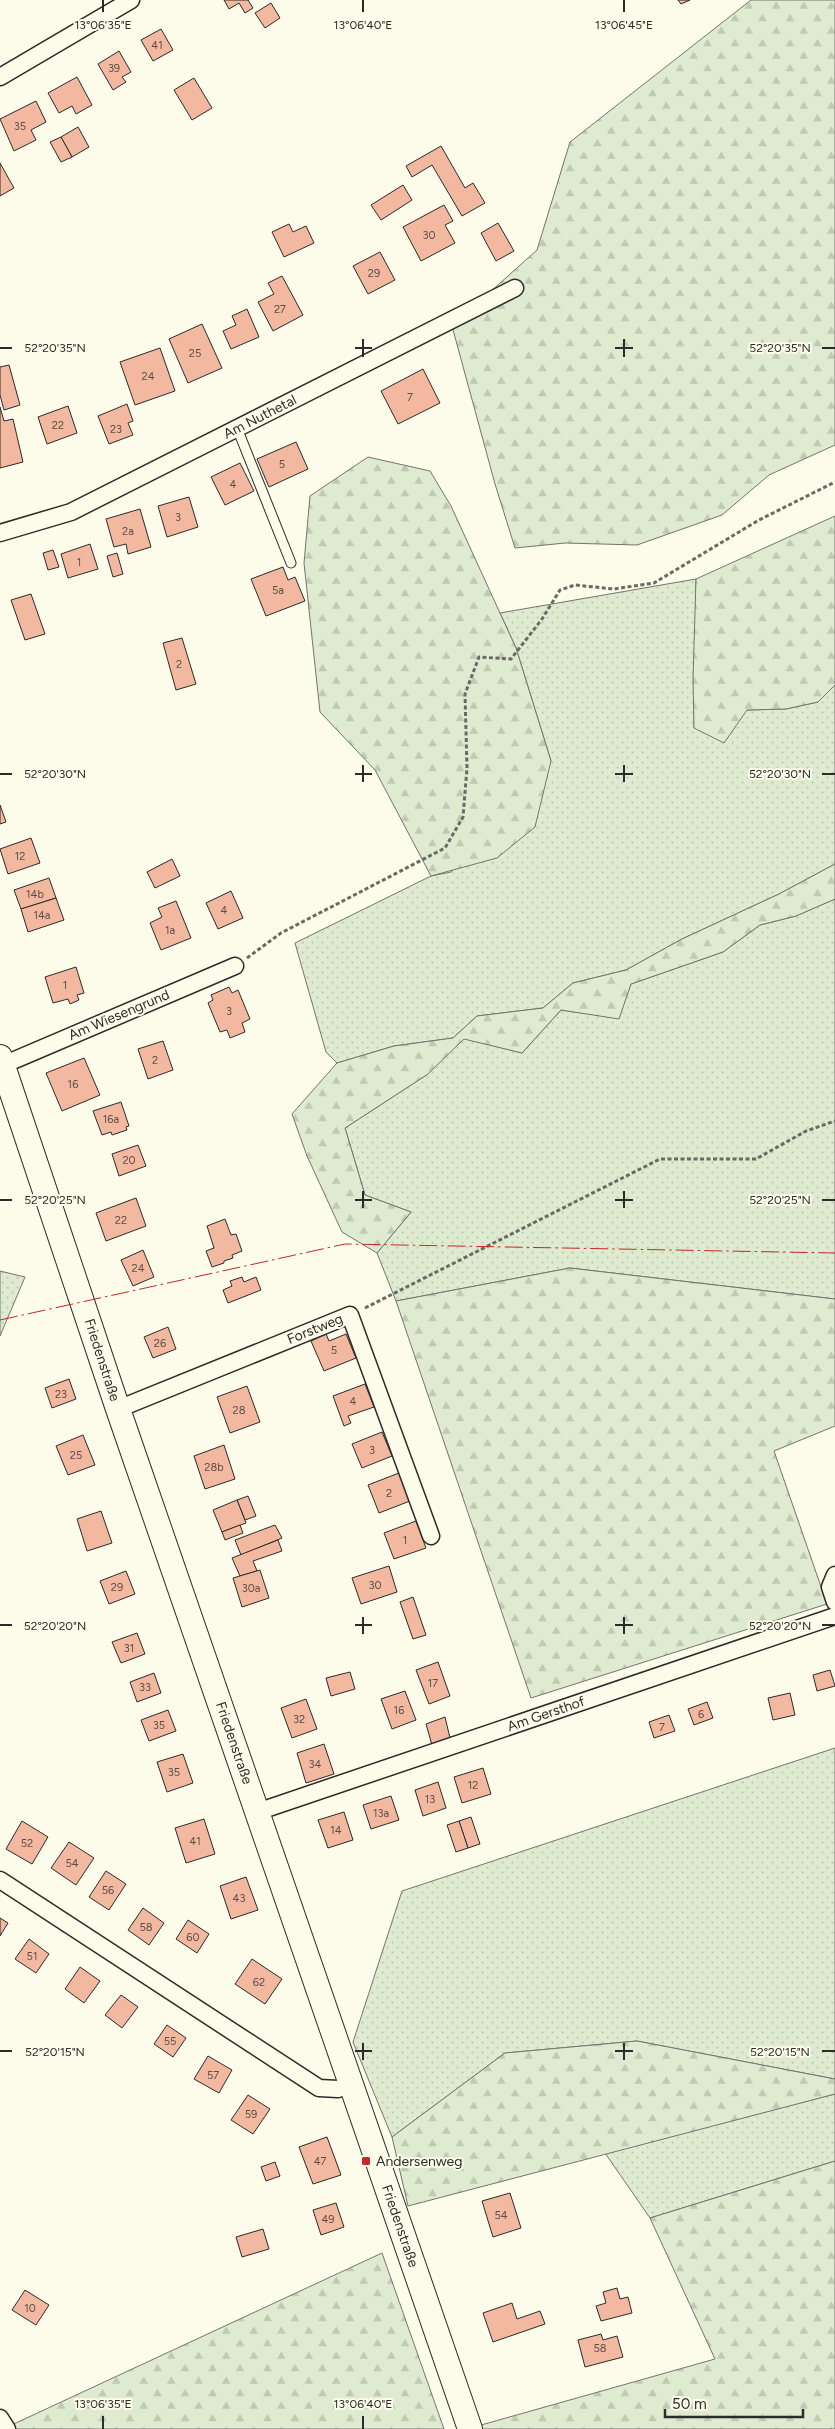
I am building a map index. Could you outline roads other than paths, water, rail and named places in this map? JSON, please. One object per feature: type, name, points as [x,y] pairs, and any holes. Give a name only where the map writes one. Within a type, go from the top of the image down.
[{"type":"main road","name":"Friedenstraße","points":[[1,1061],[118,1409],[470,2429]]},
{"type":"street","points":[[0,77],[131,0]]},
{"type":"street","name":"Am Nuthetal","points":[[0,533],[71,512],[515,288]]},
{"type":"street","name":"Am Wiesengrund","points":[[1,1061],[235,966]]},
{"type":"street","name":"Forstweg","points":[[118,1409],[350,1315],[431,1536]]},
{"type":"street","points":[[835,1575],[830,1587],[835,1602]]},
{"type":"street","name":"Am Gersthof","points":[[257,1812],[835,1616]]},
{"type":"street","points":[[0,1880],[319,2088],[338,2089],[351,2084]]},
{"type":"street","points":[[0,2418],[7,2429]]},
{"type":"lane","points":[[237,428],[291,563]]},
{"type":"place","name":"Andersenweg","points":[[366,2161]]}]
